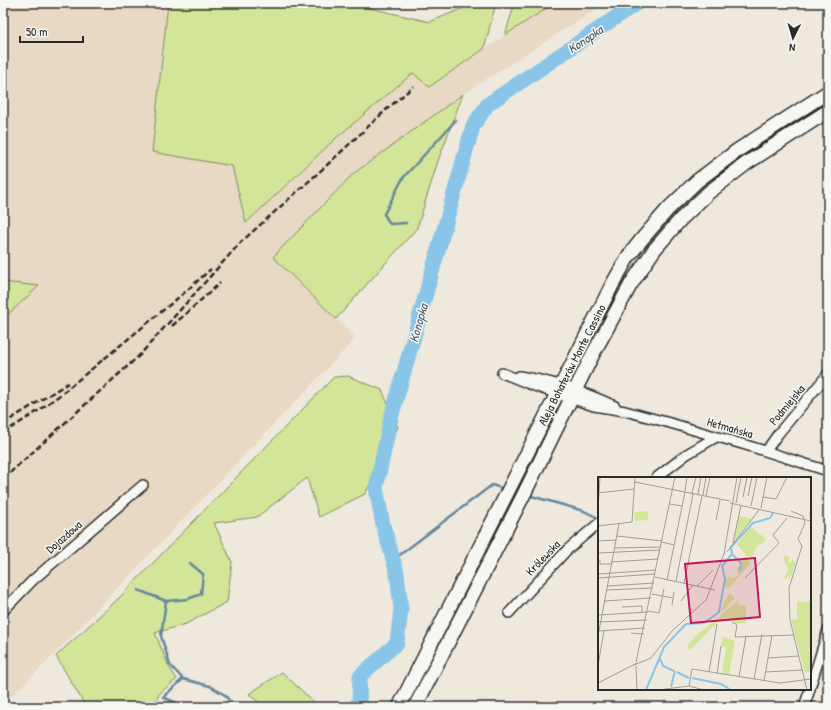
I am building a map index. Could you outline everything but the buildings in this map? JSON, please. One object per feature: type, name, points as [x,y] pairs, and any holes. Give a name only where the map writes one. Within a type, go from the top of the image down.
[{"type":"main road","name":"Aleja Bohaterów Monte Cassino","points":[[399,707],[612,285],[628,257],[668,209],[697,181],[738,150],[828,92]]},
{"type":"main road","name":"Aleja Bohaterów Monte Cassino","points":[[415,707],[525,493],[593,354],[631,284],[654,250],[680,220],[708,193],[747,163],[828,111]]},
{"type":"street","name":"Hetmańska","points":[[560,390],[540,379],[502,373],[537,387],[560,390],[573,394],[594,406],[625,411],[670,423],[766,451],[828,472]]},
{"type":"street","name":"Podmiejska","points":[[766,451],[778,434],[828,374]]},
{"type":"street","points":[[657,477],[687,454],[716,437]]},
{"type":"street","name":"Dojazdowa","points":[[3,611],[33,580],[143,485]]},
{"type":"street","name":"Królewska","points":[[509,613],[567,550],[598,524]]},
{"type":"street","points":[[811,686],[828,630]]},
{"type":"street","points":[[804,707],[810,690]]},
{"type":"shaded area","points":[[3,3],[168,3],[152,152],[233,165],[247,223],[335,139],[413,73],[429,87],[555,3],[606,3],[463,94],[353,174],[273,257],[356,338],[44,665],[3,704]]},
{"type":"green space","points":[[168,3],[348,3],[430,22],[475,3],[496,3],[484,49],[429,87],[413,73],[335,139],[246,223],[232,166],[152,152]]},
{"type":"green space","points":[[515,3],[555,3],[505,35]]},
{"type":"green space","points":[[463,94],[438,161],[417,228],[336,319],[273,257],[353,174]]},
{"type":"green space","points":[[3,282],[39,286],[3,319]]},
{"type":"green space","points":[[348,376],[382,390],[398,427],[365,494],[319,517],[307,478],[257,517],[214,523],[232,562],[227,602],[186,624],[155,633],[169,667],[177,679],[159,694],[154,707],[86,707],[56,656],[119,598],[334,377]]},
{"type":"green space","points":[[282,672],[319,707],[264,707],[249,694]]},
{"type":"waterway","name":"Konopka","points":[[354,707],[359,704],[360,676],[397,643],[401,609],[397,573],[383,525],[376,488],[391,418],[473,126],[488,104],[637,3]]},
{"type":"waterway","points":[[406,223],[390,224],[384,214],[403,178],[456,120]]},
{"type":"waterway","points":[[393,560],[492,485],[504,489]]},
{"type":"waterway","points":[[528,495],[584,511],[596,517]]},
{"type":"waterway","points":[[190,563],[203,574],[201,594],[188,599],[166,601],[161,636],[170,665],[183,679],[210,686],[225,695],[230,702],[224,707]]},
{"type":"waterway","points":[[138,590],[166,601]]},
{"type":"waterway","points":[[181,707],[181,705],[163,697],[183,679]]},
{"type":"railway","points":[[137,358],[241,242],[414,86]]},
{"type":"railway","points":[[3,433],[60,395],[211,269]]},
{"type":"railway","points":[[172,326],[220,283]]},
{"type":"railway","points":[[3,479],[141,354]]},
{"type":"railway","points":[[3,424],[68,383]]}]
